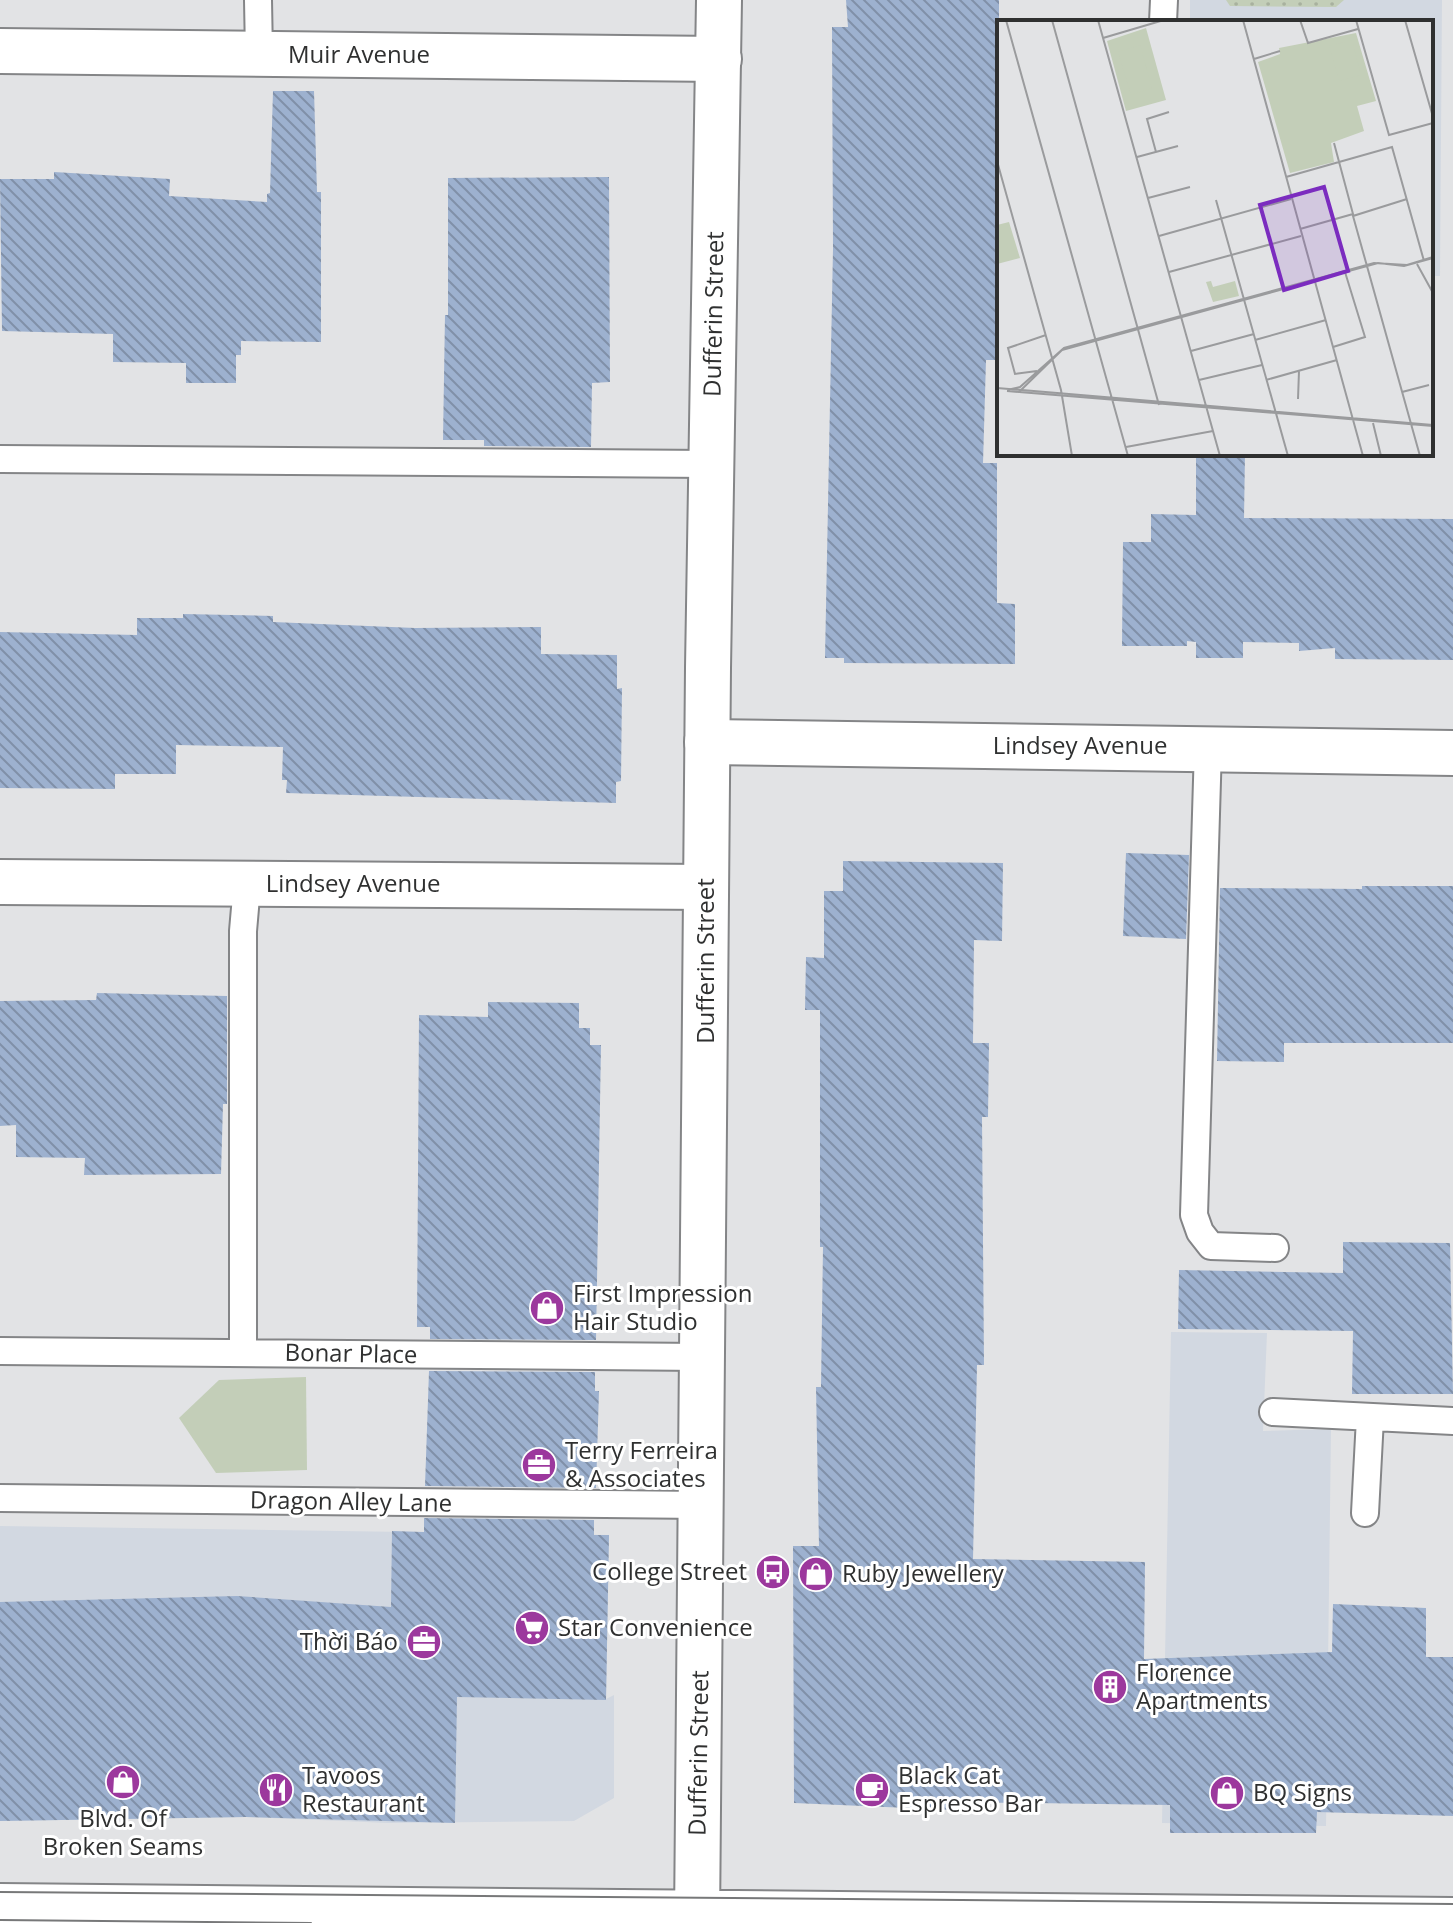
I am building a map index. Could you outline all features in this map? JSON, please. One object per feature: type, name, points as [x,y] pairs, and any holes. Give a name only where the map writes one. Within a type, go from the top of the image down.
[{"type":"main road","name":"Dufferin Street","points":[[697,1917],[707,742],[719,0]]},
{"type":"main road","name":"Muir Avenue","points":[[0,51],[719,59]]},
{"type":"main road","name":"Lindsey Avenue","points":[[707,742],[1453,753]]},
{"type":"main road","name":"Lindsey Avenue","points":[[0,882],[247,885],[366,882],[706,887]]},
{"type":"main road","points":[[0,1906],[238,1916],[1453,1920]]},
{"type":"lane","points":[[258,0],[259,54]]},
{"type":"lane","points":[[1163,20],[1164,0]]},
{"type":"lane","points":[[0,459],[711,464]]},
{"type":"lane","points":[[1208,747],[1194,1215],[1200,1232],[1211,1246],[1275,1248]]},
{"type":"lane","points":[[243,1352],[243,931],[247,885]]},
{"type":"lane","name":"Bonar Place","points":[[0,1351],[702,1357]]},
{"type":"lane","points":[[1273,1412],[1453,1421]]},
{"type":"lane","points":[[1365,1513],[1370,1418]]},
{"type":"lane","name":"Dragon Alley Lane","points":[[0,1498],[702,1505]]},
{"type":"shaded area","points":[[1190,0],[1442,0],[1440,276],[1433,276],[1433,20],[1190,20]]},
{"type":"shaded area","points":[[1171,1332],[1267,1333],[1263,1431],[1331,1429],[1326,1826],[1162,1823]]},
{"type":"shaded area","points":[[0,1526],[609,1535],[606,1699],[614,1695],[614,1798],[574,1821],[388,1823],[246,1817],[0,1821]]},
{"type":"green space","points":[[1226,0],[1344,0],[1336,7],[1230,6]]},
{"type":"green space","points":[[306,1377],[307,1470],[216,1473],[179,1418],[219,1380]]},
{"type":"building","points":[[846,0],[999,0],[997,360],[986,360],[983,463],[997,463],[997,603],[1015,604],[1015,664],[844,663],[844,658],[825,658],[833,249],[832,27],[848,27]]},
{"type":"building","points":[[273,91],[314,91],[317,192],[321,192],[321,342],[241,341],[241,355],[236,355],[236,383],[186,383],[186,363],[113,362],[113,334],[2,331],[0,179],[54,179],[54,172],[170,179],[169,196],[267,202],[267,194],[270,193]]},
{"type":"building","points":[[609,177],[610,382],[592,383],[591,447],[484,446],[484,440],[443,440],[445,315],[448,315],[448,178]]},
{"type":"building","points":[[1196,456],[1245,456],[1244,518],[1453,519],[1453,660],[1335,659],[1335,648],[1299,651],[1299,643],[1243,642],[1243,658],[1196,658],[1196,642],[1187,641],[1187,646],[1122,646],[1123,542],[1151,542],[1151,514],[1196,515]]},
{"type":"building","points":[[183,614],[273,616],[273,622],[415,628],[541,627],[541,654],[617,655],[617,689],[622,688],[621,781],[616,782],[616,803],[286,793],[287,780],[282,780],[283,747],[176,745],[176,774],[115,774],[115,789],[0,788],[0,632],[137,635],[137,618],[183,618]]},
{"type":"building","points":[[1126,853],[1189,855],[1186,939],[1123,936]]},
{"type":"building","points":[[843,861],[1003,863],[1002,941],[974,940],[973,1043],[989,1043],[988,1117],[982,1117],[984,1365],[977,1365],[973,1559],[1145,1562],[1144,1659],[1332,1652],[1333,1604],[1426,1608],[1426,1657],[1453,1657],[1453,1816],[1317,1812],[1316,1833],[1170,1833],[1170,1805],[954,1802],[954,1810],[794,1803],[793,1546],[819,1546],[816,1387],[821,1387],[823,1247],[820,1247],[820,1010],[805,1010],[806,957],[824,958],[824,891],[843,891]]},
{"type":"building","points":[[1362,886],[1453,886],[1453,1043],[1284,1043],[1284,1062],[1217,1061],[1220,888],[1362,889]]},
{"type":"building","points":[[97,993],[227,996],[227,1104],[223,1104],[221,1174],[84,1175],[85,1158],[16,1157],[16,1125],[0,1126],[0,1001],[96,1000]]},
{"type":"building","points":[[488,1002],[579,1003],[579,1028],[590,1028],[590,1045],[601,1045],[596,1340],[430,1339],[430,1327],[417,1327],[419,1015],[488,1017]]},
{"type":"building","points":[[1343,1242],[1450,1243],[1453,1394],[1352,1394],[1353,1331],[1178,1329],[1179,1270],[1343,1273]]},
{"type":"building","points":[[429,1371],[595,1372],[595,1391],[599,1391],[596,1488],[425,1486]]},
{"type":"building","points":[[424,1518],[594,1520],[594,1535],[609,1535],[606,1700],[457,1697],[455,1823],[246,1817],[0,1821],[0,1602],[237,1596],[391,1607],[392,1531],[424,1532]]},
{"type":"tram line","points":[[0,1892],[1453,1904]]},
{"type":"tram line","points":[[0,1920],[311,1923]]},
{"type":"place","name":"First Impression Hair Studio","points":[[547,1308]]},
{"type":"place","name":"Terry Ferreira & Associates","points":[[539,1465]]},
{"type":"place","name":"College Street","points":[[773,1572]]},
{"type":"place","name":"Ruby Jewellery","points":[[816,1574]]},
{"type":"place","name":"Star Convenience","points":[[532,1628]]},
{"type":"place","name":"Thời Báo","points":[[424,1642]]},
{"type":"place","name":"Florence Apartments","points":[[1110,1687]]},
{"type":"place","name":"Blvd. Of Broken Seams","points":[[123,1782]]},
{"type":"place","name":"Tavoos Restaurant","points":[[276,1790]]},
{"type":"place","name":"Black Cat Espresso Bar","points":[[872,1790]]},
{"type":"place","name":"BQ Signs","points":[[1227,1793]]}]
